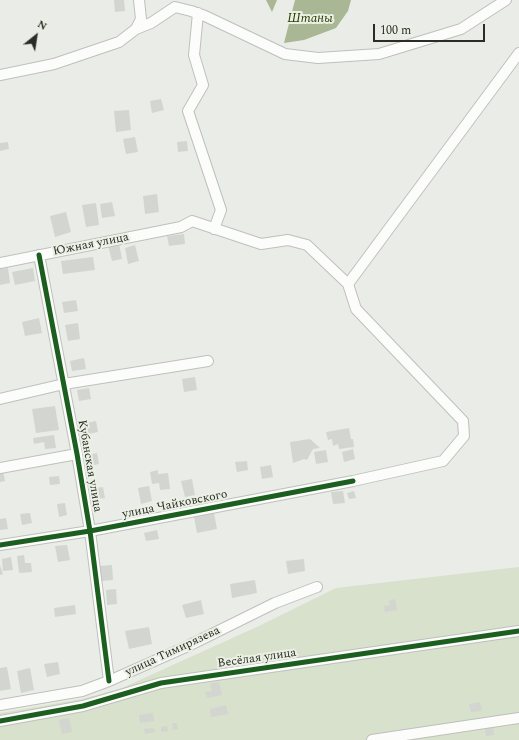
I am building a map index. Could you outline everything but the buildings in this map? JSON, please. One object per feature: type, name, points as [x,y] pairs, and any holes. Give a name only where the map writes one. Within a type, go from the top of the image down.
[{"type":"street","points":[[136,29],[140,20],[139,0]]},
{"type":"street","points":[[0,75],[54,64],[120,42],[136,29],[151,23],[175,7],[198,14],[285,54],[318,58],[378,54],[461,28],[506,0]]},
{"type":"street","points":[[198,14],[194,55],[203,85],[188,111],[221,210],[214,229]]},
{"type":"street","points":[[348,284],[519,53]]},
{"type":"street","name":"Южная улица","points":[[0,263],[181,227],[192,221],[261,244],[288,240],[307,245],[348,284]]},
{"type":"street","name":"Кубанская улица","points":[[39,255],[77,454],[90,531],[109,681]]},
{"type":"street","name":"улица Чайковского","points":[[0,545],[90,531],[353,482],[443,461],[464,436],[463,421],[356,308],[348,284]]},
{"type":"street","points":[[0,399],[64,384],[208,361]]},
{"type":"street","points":[[0,468],[77,454]]},
{"type":"street","name":"улица Тимирязева","points":[[0,705],[82,691],[109,681],[188,646],[275,603],[317,587]]},
{"type":"street","name":"Весёлая улица","points":[[0,721],[83,706],[161,683],[519,631]]},
{"type":"street","points":[[372,740],[519,718]]},
{"type":"shaded area","points":[[519,567],[519,740],[0,740],[0,713],[82,699],[122,688],[259,626],[336,588]]},
{"type":"water","name":"Штаны","points":[[266,0],[277,0],[272,12]]},
{"type":"water","name":"Штаны","points":[[295,0],[351,0],[348,11],[336,28],[304,40],[284,43]]},
{"type":"cycle path","points":[[39,255],[77,454],[90,531],[109,681]]},
{"type":"cycle path","points":[[0,545],[90,531],[353,481]]},
{"type":"cycle path","points":[[0,721],[83,706],[161,683],[519,631]]}]
